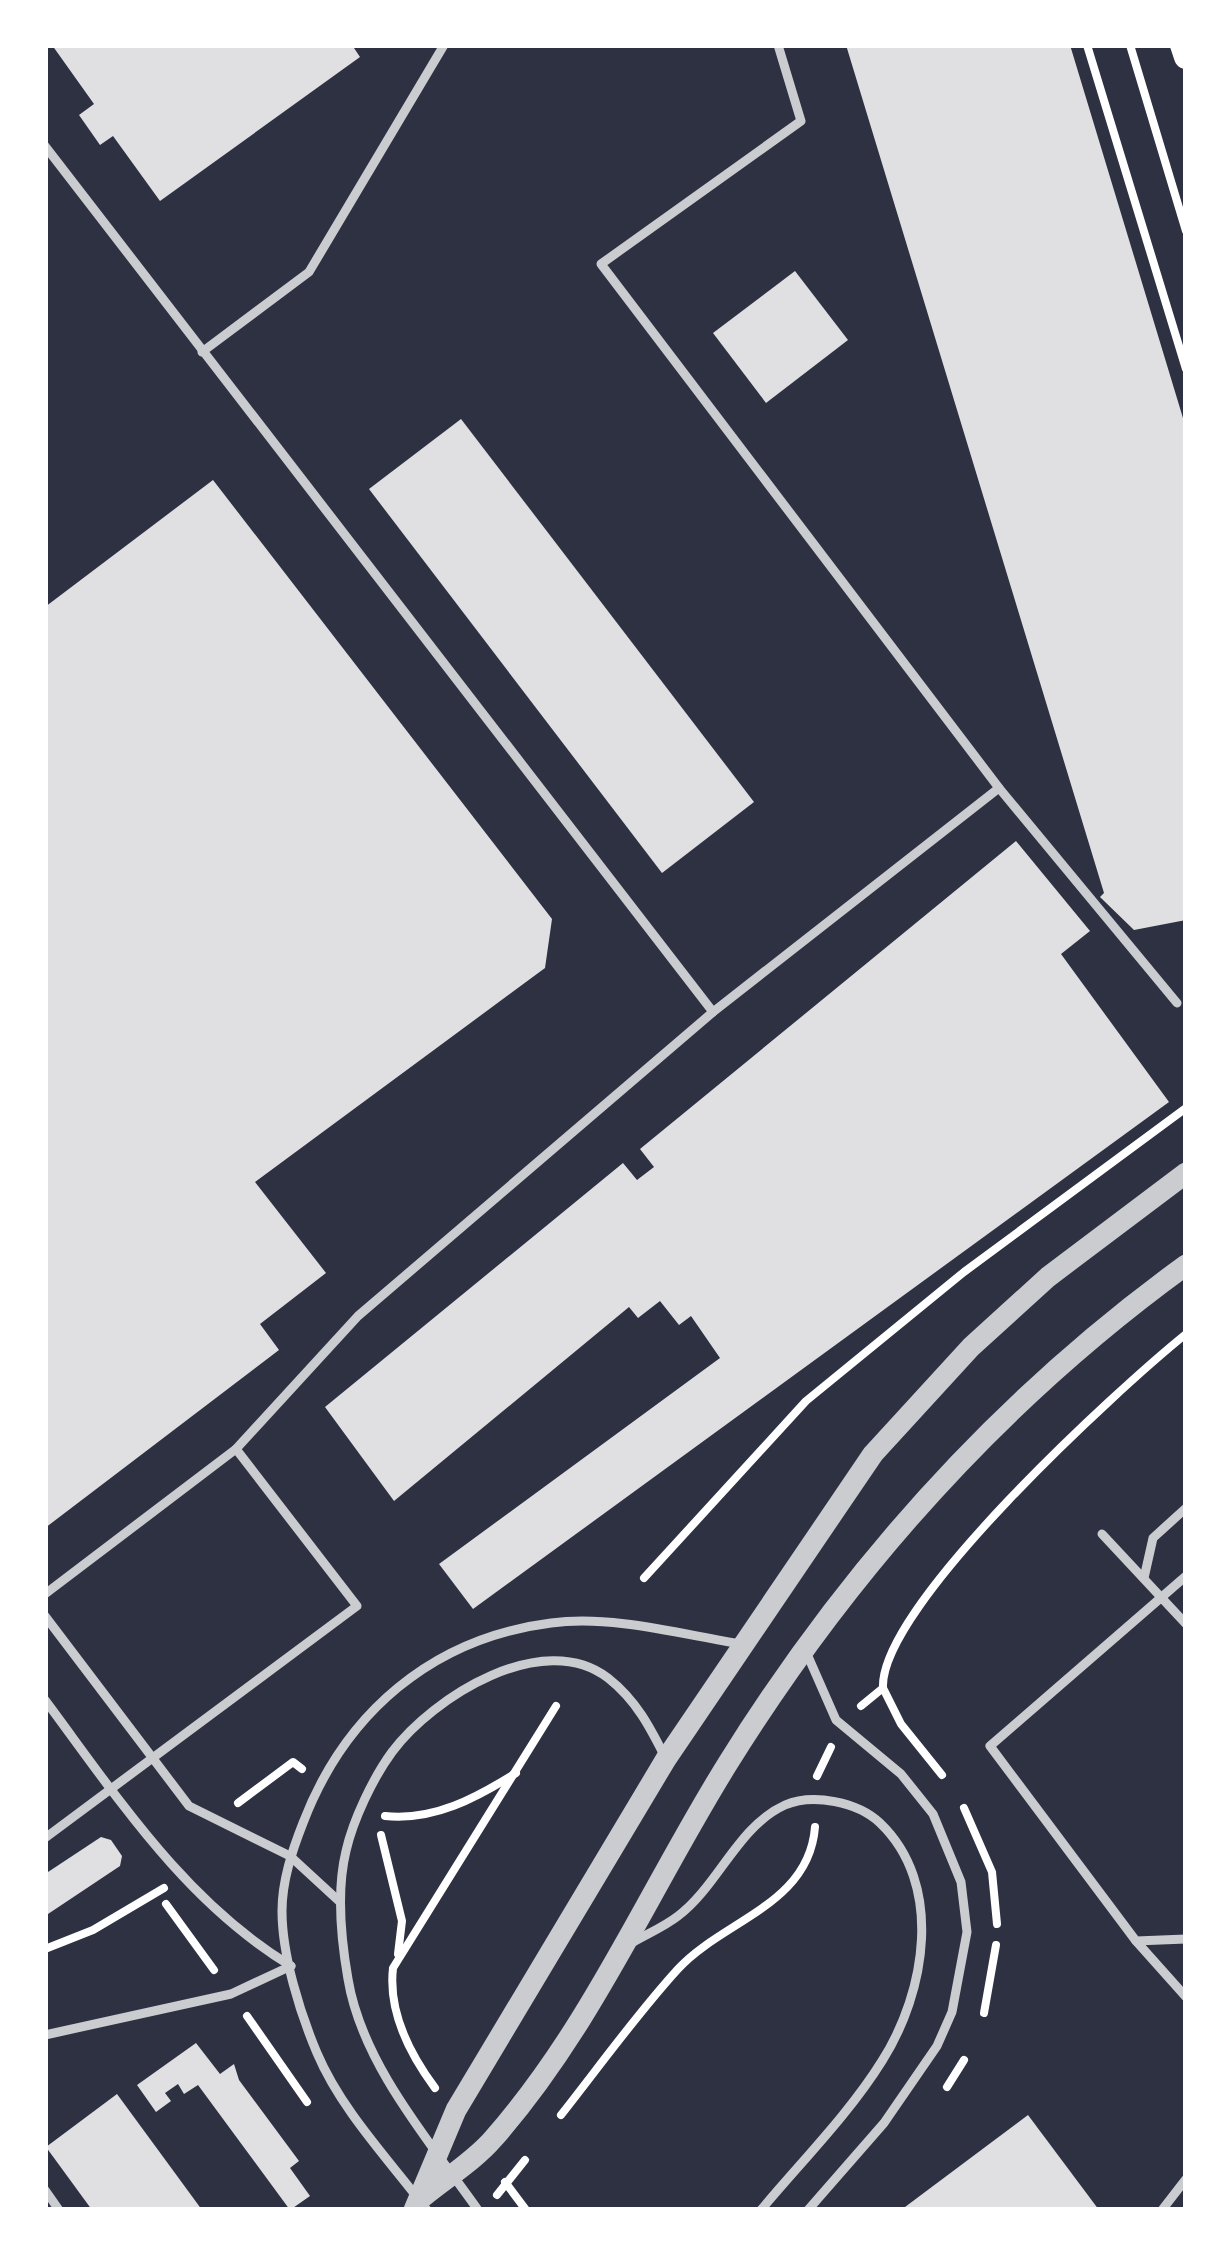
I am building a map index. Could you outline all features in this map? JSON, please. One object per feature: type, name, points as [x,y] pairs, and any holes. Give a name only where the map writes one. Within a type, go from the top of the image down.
[{"type":"main road","points":[[1182,45],[1186,57]]},
{"type":"street","points":[[421,2206],[456,2110],[666,1759],[873,1454],[970,1347],[1048,1277],[1186,1173]]},
{"type":"street","points":[[421,2206],[490,2143],[558,2057],[729,1762],[805,1649],[906,1517],[1055,1369],[1186,1265]]},
{"type":"lane","points":[[202,352],[309,272],[444,45]]},
{"type":"lane","points":[[778,45],[801,121],[601,264],[999,788],[1178,1003]]},
{"type":"lane","points":[[45,146],[713,1012]]},
{"type":"lane","points":[[45,1594],[236,1449],[358,1316],[713,1012],[999,788]]},
{"type":"lane","points":[[45,1838],[357,1606],[236,1449]]},
{"type":"lane","points":[[1144,1578],[1153,1538],[1186,1508]]},
{"type":"lane","points":[[1102,1534],[1186,1624]]},
{"type":"lane","points":[[1186,1576],[990,1746],[1136,1941],[1186,1997]]},
{"type":"lane","points":[[45,1616],[189,1807],[290,1856],[340,1902]]},
{"type":"lane","points":[[421,2206],[348,2106],[317,2054],[291,1966],[282,1912],[290,1856],[319,1782],[349,1733],[389,1691],[429,1664],[499,1633],[554,1622],[599,1621],[741,1644]]},
{"type":"lane","points":[[805,1649],[836,1720],[901,1774],[933,1814],[961,1882],[967,1932],[952,2012],[937,2046],[884,2123],[808,2210]]},
{"type":"lane","points":[[481,2210],[405,2105],[365,2033],[348,1984],[340,1902],[346,1851],[392,1752],[430,1715],[502,1670],[555,1658],[604,1675],[642,1710],[666,1759]]},
{"type":"lane","points":[[45,1700],[111,1789],[226,1923],[291,1966]]},
{"type":"lane","points":[[620,1949],[680,1915],[763,1819],[787,1804],[812,1798],[842,1804],[877,1820],[901,1848],[918,1886],[922,1934],[915,1982],[900,2026],[851,2103],[760,2210]]},
{"type":"lane","points":[[1136,1941],[1186,1939]]},
{"type":"lane","points":[[45,2035],[231,1994],[291,1966]]},
{"type":"lane","points":[[1162,2210],[1186,2180]]},
{"type":"lane","points":[[45,2190],[59,2210]]},
{"type":"path","points":[[1087,45],[1186,369]]},
{"type":"path","points":[[1130,45],[1186,231]]},
{"type":"path","points":[[644,1578],[806,1401],[964,1271],[1186,1108]]},
{"type":"path","points":[[1028,1477],[1186,1334]]},
{"type":"path","points":[[397,1962],[556,1706]]},
{"type":"path","points":[[380,1815],[381,1841],[395,1878],[402,1921],[390,1995],[415,2061],[442,2098]]},
{"type":"path","points":[[172,1911],[311,2107]]},
{"type":"path","points":[[481,2210],[523,2162]]},
{"type":"path","points":[[498,2173],[526,2210]]},
{"type":"building","points":[[52,45],[352,45],[360,57],[160,201],[113,136],[100,145],[79,115],[94,104]]},
{"type":"building","points":[[846,45],[1070,45],[1186,428],[1186,920],[1134,930],[1100,897],[1104,893]]},
{"type":"building","points":[[795,271],[848,340],[766,403],[713,333]]},
{"type":"building","points":[[461,419],[754,802],[662,873],[369,489]]},
{"type":"building","points":[[213,480],[552,919],[545,968],[255,1182],[326,1273],[260,1324],[279,1350],[45,1528],[45,607]]},
{"type":"building","points":[[1016,841],[1090,931],[1061,954],[1169,1102],[473,1609],[439,1564],[720,1358],[691,1316],[679,1325],[660,1301],[638,1318],[629,1307],[394,1501],[325,1407],[623,1163],[637,1180],[654,1167],[640,1149]]},
{"type":"building","points":[[101,1837],[111,1840],[122,1856],[120,1866],[45,1916],[45,1874]]},
{"type":"building","points":[[196,2043],[220,2074],[234,2064],[239,2080],[299,2161],[290,2168],[310,2196],[290,2210],[198,2085],[184,2094],[178,2084],[165,2093],[171,2101],[156,2112],[137,2085]]},
{"type":"building","points":[[117,2094],[202,2210],[92,2210],[46,2147]]},
{"type":"building","points":[[1028,2115],[1099,2210],[901,2210]]}]
